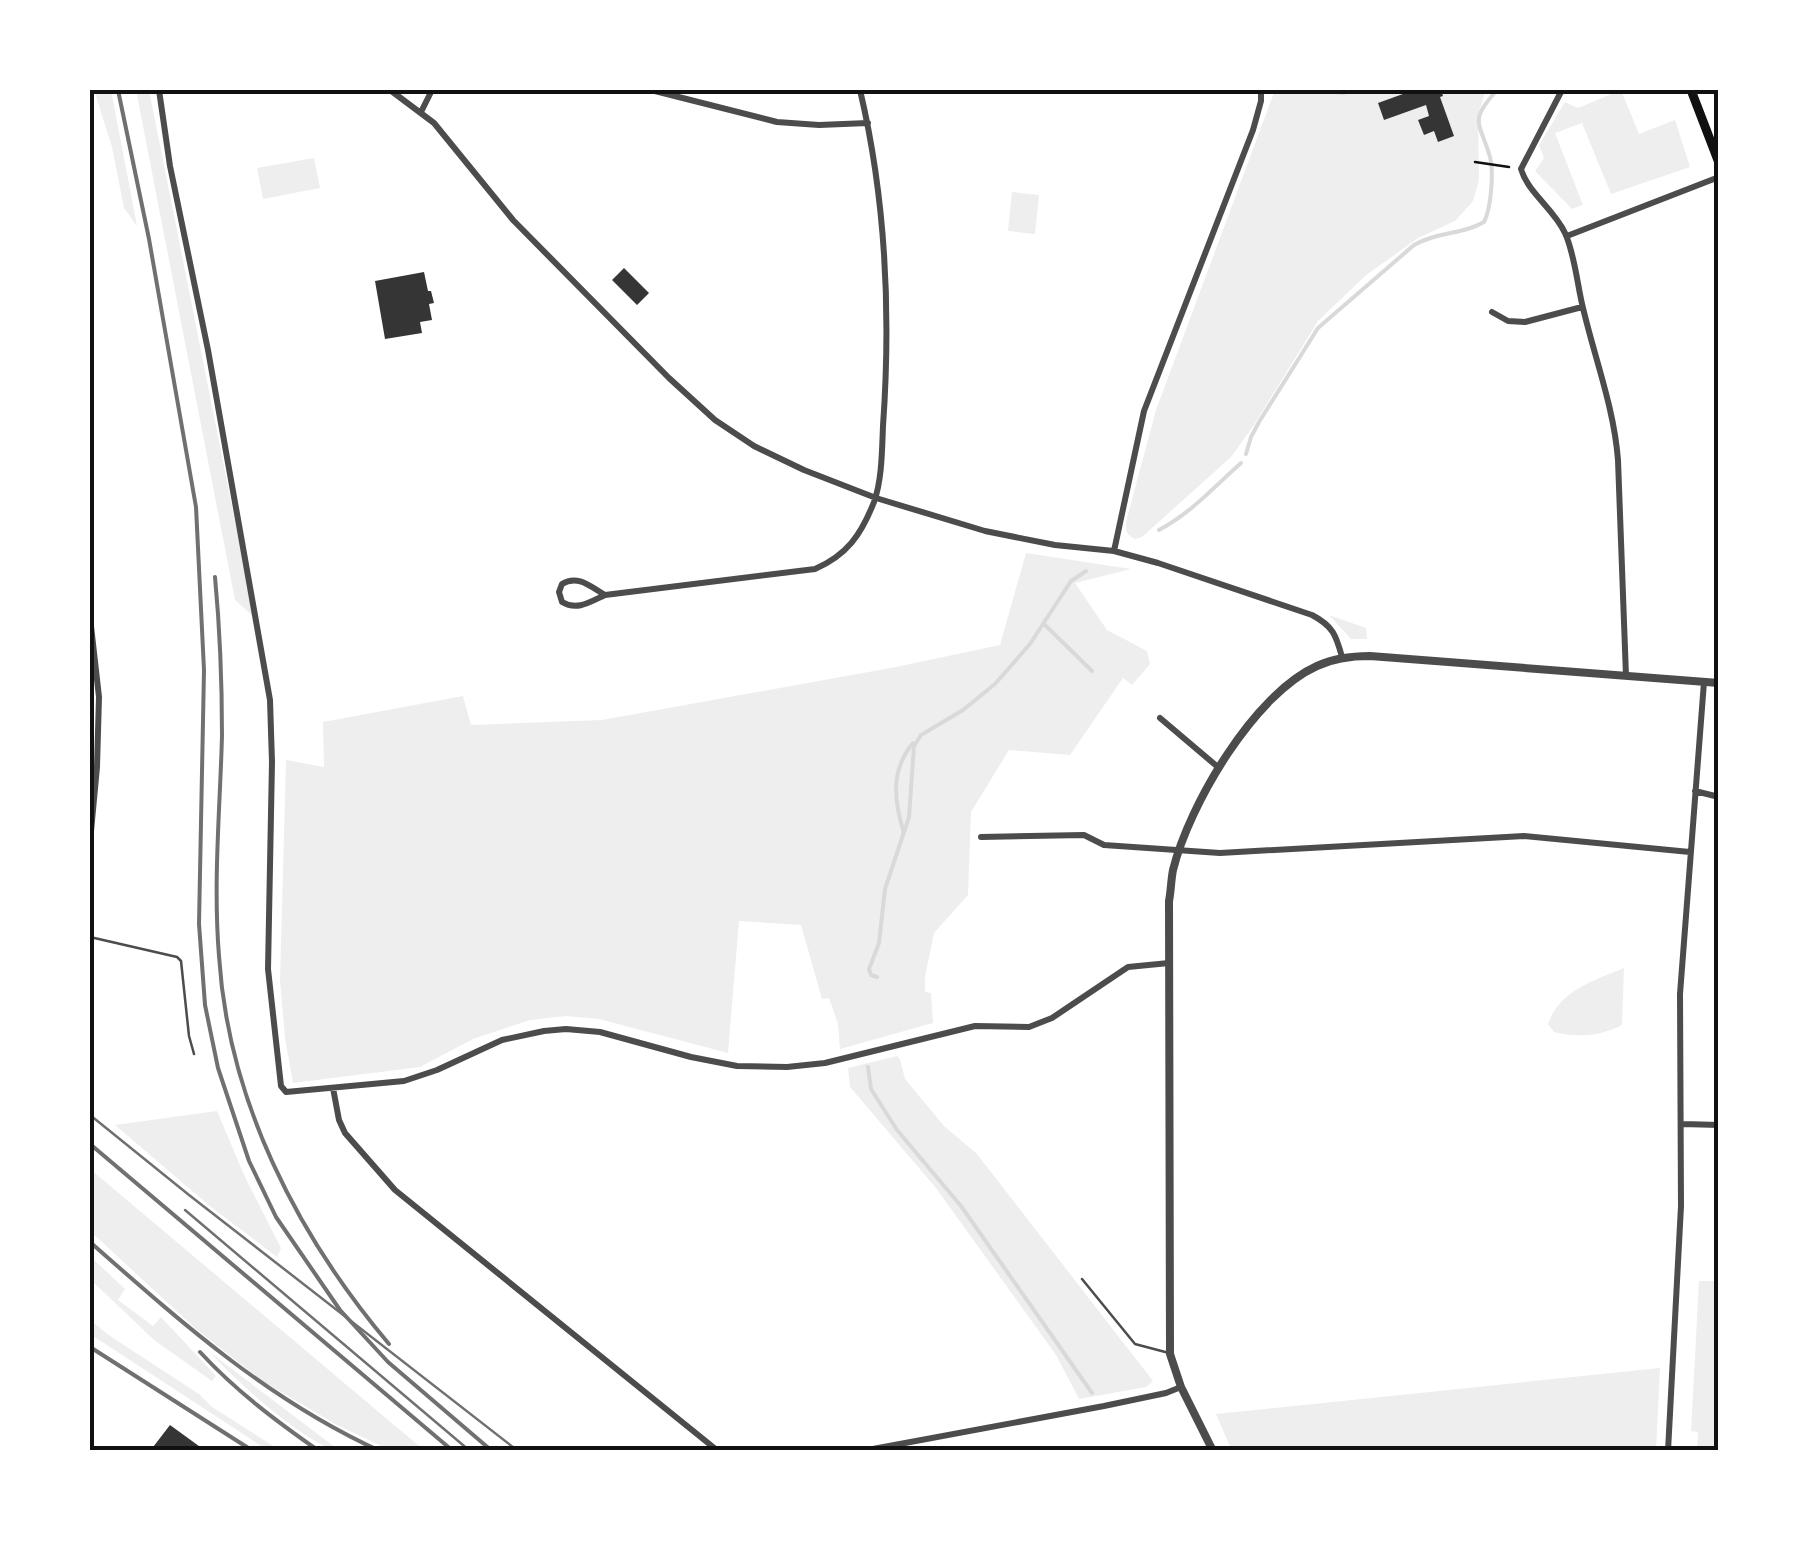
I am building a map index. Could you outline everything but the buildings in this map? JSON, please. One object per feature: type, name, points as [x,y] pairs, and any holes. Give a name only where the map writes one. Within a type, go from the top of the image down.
[{"type":"main road","points":[[1691,90],[1719,163]]},
{"type":"street","points":[[158,90],[270,700],[268,969],[282,1086],[286,1092],[404,1081],[502,1040],[544,1030],[600,1032],[737,1066],[825,1063],[975,1026],[1029,1027],[1052,1018],[1128,967],[1170,963]]},
{"type":"street","points":[[390,90],[421,112],[513,220],[702,409],[744,440],[782,460],[876,498],[985,531],[1055,545],[1114,551],[1312,615],[1334,632],[1342,657]]},
{"type":"street","points":[[421,112],[432,90]]},
{"type":"street","points":[[651,90],[777,122],[868,123]]},
{"type":"street","points":[[605,596],[572,579],[562,584],[559,592],[562,602],[573,607],[605,596],[815,569],[846,552],[864,523],[876,498],[887,372],[887,301],[880,198],[860,90]]},
{"type":"street","points":[[1114,551],[1144,411],[1253,130],[1261,90]]},
{"type":"street","points":[[1562,90],[1520,169],[1567,236],[1609,406],[1616,443],[1626,677]]},
{"type":"street","points":[[1567,236],[1719,178]]},
{"type":"street","points":[[1492,312],[1508,320],[1525,322],[1582,307]]},
{"type":"street","points":[[90,618],[99,697],[98,768],[90,842]]},
{"type":"street","points":[[1213,1451],[1181,1387],[1170,1354],[1169,901],[1180,851],[1219,768],[1251,722],[1282,688],[1315,666],[1342,657],[1719,683]]},
{"type":"street","points":[[1668,1451],[1681,1206],[1680,994],[1704,682]]},
{"type":"street","points":[[1160,718],[1219,768]]},
{"type":"street","points":[[1695,791],[1719,797]]},
{"type":"street","points":[[981,837],[1084,834],[1104,845],[1220,854],[1524,836],[1691,852]]},
{"type":"street","points":[[332,1088],[345,1133],[404,1199],[718,1451]]},
{"type":"street","points":[[1682,1124],[1719,1125]]},
{"type":"street","points":[[862,1451],[1104,1406],[1181,1387]]},
{"type":"lane","points":[[90,937],[181,961],[194,1054]]},
{"type":"lane","points":[[1082,1279],[1135,1344],[1170,1354]]},
{"type":"path","points":[[1475,162],[1520,169]]},
{"type":"shaded area","points":[[94,90],[111,90],[137,226],[124,208],[112,147]]},
{"type":"shaded area","points":[[136,90],[149,90],[254,617],[235,600]]},
{"type":"shaded area","points":[[1275,90],[1486,90],[1478,115],[1479,181],[1473,201],[1455,221],[1418,238],[1365,276],[1318,321],[1231,457],[1142,537],[1135,539],[1127,532],[1126,522],[1156,410]]},
{"type":"shaded area","points":[[1621,90],[1639,134],[1675,120],[1690,167],[1611,194],[1582,123],[1555,133],[1583,205],[1572,209],[1535,171],[1544,158],[1539,145],[1565,102],[1578,108]]},
{"type":"shaded area","points":[[314,158],[320,188],[263,199],[257,168]]},
{"type":"shaded area","points":[[1012,192],[1039,195],[1035,234],[1008,231]]},
{"type":"shaded area","points":[[1026,553],[1131,569],[1075,583],[1107,630],[1147,651],[1150,664],[1132,685],[1123,678],[1070,755],[1009,750],[971,812],[968,895],[934,933],[925,977],[925,992],[931,993],[933,1023],[840,1049],[838,1024],[829,998],[822,999],[801,925],[739,921],[728,1053],[599,1019],[566,1016],[530,1020],[473,1039],[420,1067],[293,1083],[280,980],[286,760],[324,767],[323,722],[463,696],[471,725],[602,720],[1000,645]]},
{"type":"shaded area","points":[[1329,615],[1366,628],[1367,639],[1351,639]]},
{"type":"shaded area","points":[[1624,968],[1622,1025],[1589,1035],[1554,1032],[1548,1024],[1569,995]]},
{"type":"shaded area","points":[[897,1056],[905,1079],[944,1126],[977,1154],[1153,1381],[1146,1387],[1079,1399],[1056,1355],[936,1188],[850,1087],[848,1068]]},
{"type":"shaded area","points":[[217,1111],[281,1248],[277,1257],[115,1125]]},
{"type":"shaded area","points":[[90,1169],[425,1451],[392,1451],[337,1425],[261,1380],[195,1328],[90,1231]]},
{"type":"shaded area","points":[[90,1256],[125,1289],[118,1300],[153,1326],[161,1317],[216,1376],[212,1381],[154,1340],[90,1279]]},
{"type":"shaded area","points":[[1699,1281],[1719,1281],[1719,1451],[1697,1451],[1698,1432],[1691,1431]]},
{"type":"shaded area","points":[[90,1320],[281,1451],[269,1451],[90,1334]]},
{"type":"shaded area","points":[[211,1353],[340,1451],[292,1425]]},
{"type":"shaded area","points":[[1660,1368],[1656,1451],[1232,1451],[1216,1414]]},
{"type":"waterway","points":[[1323,90],[1355,90]]},
{"type":"waterway","points":[[1246,454],[1259,422],[1318,328],[1414,245],[1484,222],[1492,172],[1479,116],[1497,90]]},
{"type":"waterway","points":[[1159,530],[1192,507],[1241,463]]},
{"type":"waterway","points":[[877,977],[869,969],[879,943],[885,889],[909,817],[914,746],[921,735],[963,710],[995,684],[1030,644],[1071,581],[1086,571]]},
{"type":"waterway","points":[[1045,625],[1092,671]]},
{"type":"waterway","points":[[904,833],[898,809],[897,775],[913,743]]},
{"type":"waterway","points":[[868,1067],[871,1089],[897,1130],[961,1206],[1092,1393]]},
{"type":"tram line","points":[[90,1115],[518,1451]]},
{"type":"tram line","points":[[185,1210],[470,1451]]},
{"type":"railway","points":[[118,90],[149,239],[196,507],[204,670],[199,924],[205,1005],[218,1068],[249,1161],[276,1217],[340,1310],[388,1362],[492,1451]]},
{"type":"railway","points":[[215,577],[222,716],[217,929],[225,1010],[236,1062],[252,1113],[297,1211],[325,1258],[389,1344]]},
{"type":"railway","points":[[90,1144],[453,1451]]},
{"type":"railway","points":[[90,1242],[263,1384],[339,1431],[380,1451]]},
{"type":"railway","points":[[90,1347],[253,1451]]},
{"type":"railway","points":[[200,1352],[257,1405],[319,1451]]}]
